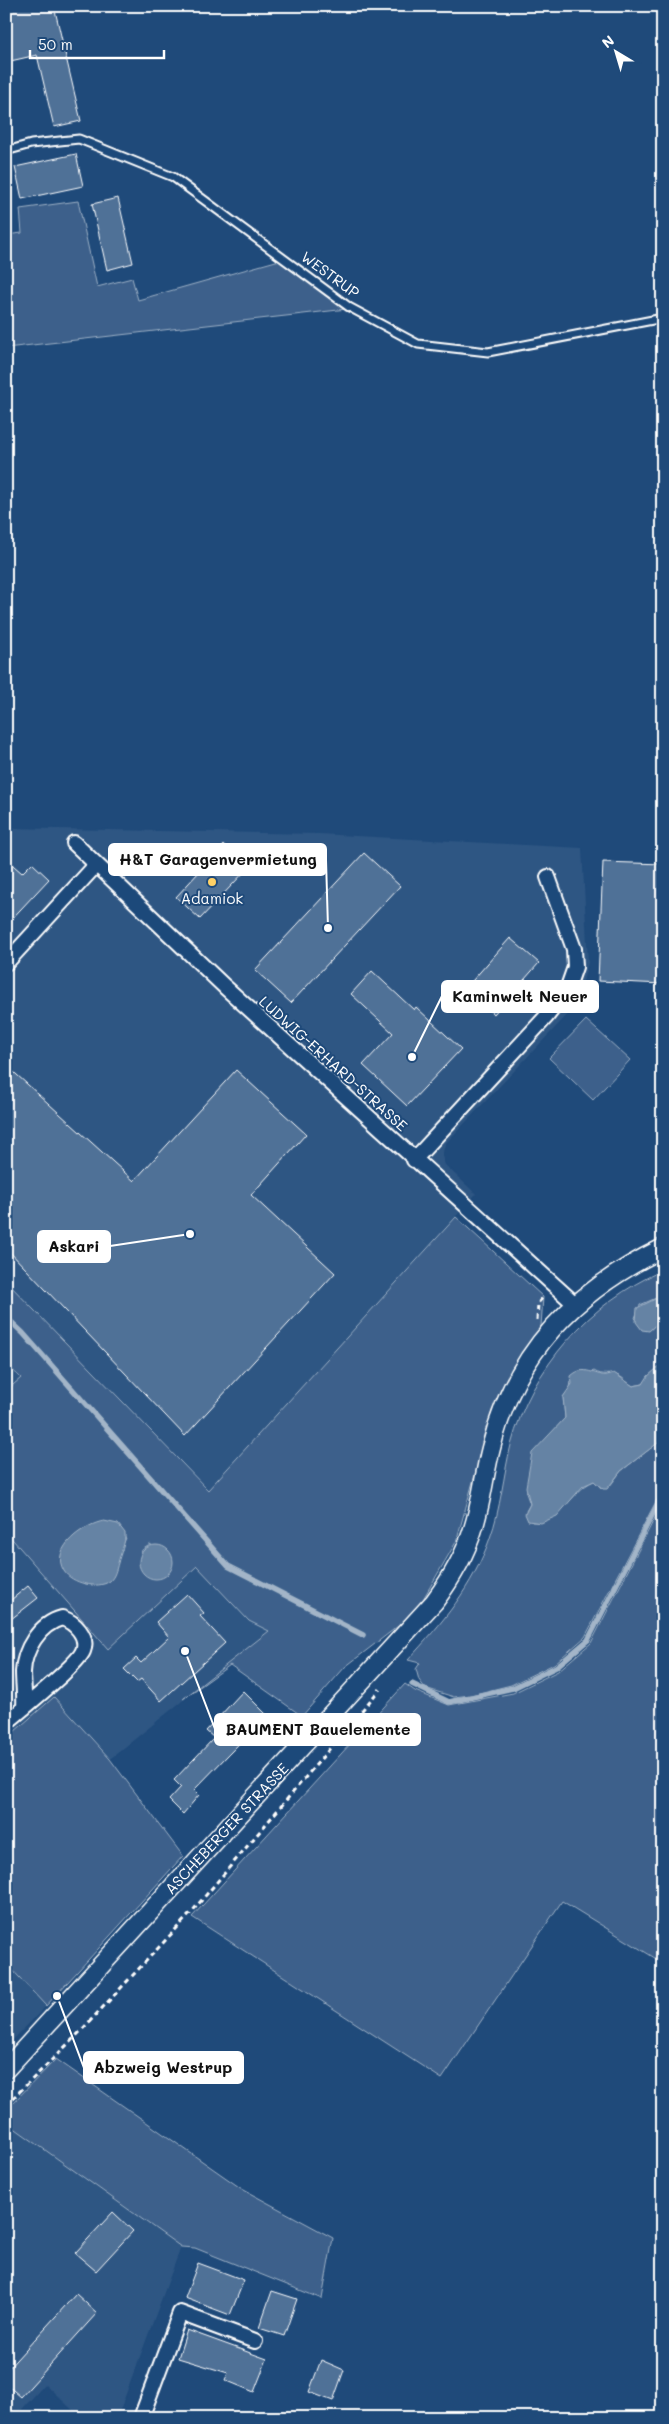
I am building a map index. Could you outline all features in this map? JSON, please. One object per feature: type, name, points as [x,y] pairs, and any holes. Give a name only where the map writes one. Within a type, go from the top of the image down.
[{"type":"street","name":"LUDWIG-ERHARD-STRASSE","points":[[74,843],[225,987],[575,1304]]},
{"type":"street","points":[[6,963],[96,865]]},
{"type":"street","points":[[414,1160],[546,1018],[566,990],[575,966],[574,949],[548,877]]},
{"type":"street","name":"ASCHEBERGER STRASSE","points":[[6,2069],[434,1602],[452,1577],[473,1529],[500,1417],[510,1393],[534,1351],[575,1304],[621,1270],[663,1248]]},
{"type":"street","points":[[6,1723],[24,1708],[79,1658],[84,1642],[81,1633],[69,1621],[62,1618],[47,1625],[27,1650],[23,1672],[24,1708]]},
{"type":"street","points":[[141,2418],[180,2313],[255,2341]]},
{"type":"lane","name":"WESTRUP","points":[[6,151],[31,144],[79,139],[173,177],[349,307],[418,344],[488,352],[663,318]]},
{"type":"shaded area","points":[[78,201],[97,287],[132,278],[138,300],[283,259],[347,309],[6,348],[6,235],[22,233],[20,209]]},
{"type":"shaded area","points":[[6,828],[319,834],[582,848],[588,963],[582,985],[570,1012],[445,1144],[442,1156],[445,1165],[476,1194],[209,1490],[6,1281]]},
{"type":"shaded area","points":[[586,1020],[630,1060],[593,1100],[549,1058]]},
{"type":"shaded area","points":[[456,1217],[543,1297],[541,1326],[515,1366],[494,1407],[456,1542],[415,1613],[345,1667],[302,1716],[230,1665],[183,1699],[269,1631],[249,1621],[197,1566],[108,1649],[6,1532],[6,1391],[21,1378],[6,1364],[6,1281],[208,1490]],"holes":[[[126,1538],[106,1583],[90,1584],[61,1563],[67,1543]],[[151,1544],[151,1578],[143,1569],[140,1558],[142,1550]]]},
{"type":"shaded area","points":[[663,1270],[663,1295],[640,1305],[635,1318],[649,1331],[663,1318],[662,1364],[643,1384],[633,1386],[619,1376],[600,1374],[594,1371],[571,1380],[570,1389],[563,1397],[565,1418],[552,1433],[526,1493],[530,1504],[526,1511],[532,1522],[551,1518],[578,1492],[594,1481],[601,1488],[610,1486],[621,1471],[663,1439],[663,1488],[585,1637],[554,1664],[511,1685],[471,1695],[454,1697],[425,1688],[419,1680],[416,1669],[420,1663],[408,1660],[455,1604],[475,1573],[483,1556],[497,1515],[511,1445],[533,1389],[567,1341],[588,1319],[611,1300]]},
{"type":"shaded area","points":[[663,1295],[663,1318],[649,1331],[642,1330],[636,1322],[637,1308]]},
{"type":"shaded area","points":[[663,1363],[663,1439],[621,1471],[607,1489],[603,1489],[594,1481],[583,1486],[557,1516],[541,1523],[528,1521],[525,1514],[530,1504],[526,1487],[532,1453],[565,1418],[563,1397],[572,1384],[571,1376],[582,1370],[604,1375],[614,1373],[633,1386],[643,1384],[648,1376]]},
{"type":"shaded area","points":[[6,1364],[21,1378],[6,1391]]},
{"type":"shaded area","points":[[663,1502],[663,1963],[562,1901],[442,2079],[192,1917],[405,1684],[415,1691],[449,1705],[513,1693],[558,1671],[591,1643]]},
{"type":"shaded area","points":[[104,1521],[118,1524],[125,1533],[124,1545],[114,1575],[105,1584],[92,1585],[78,1582],[64,1571],[61,1554],[71,1538],[88,1527]]},
{"type":"shaded area","points":[[6,1532],[108,1649],[197,1565],[249,1621],[269,1631],[110,1759],[54,1697],[6,1739]]},
{"type":"shaded area","points":[[156,1545],[168,1550],[173,1562],[168,1574],[156,1579],[144,1574],[139,1562],[144,1550]]},
{"type":"shaded area","points":[[54,1697],[110,1759],[183,1856],[46,2006],[6,1963],[6,1739]]},
{"type":"shaded area","points":[[6,1963],[46,2006],[6,2047]]},
{"type":"shaded area","points":[[56,2059],[242,2189],[333,2238],[322,2299],[195,2248],[181,2247],[6,2122],[6,2110]]},
{"type":"shaded area","points":[[6,2122],[181,2247],[117,2418],[81,2418],[45,2384],[14,2418],[6,2418]]},
{"type":"building","points":[[6,6],[54,6],[81,121],[54,127],[37,55],[6,62]]},
{"type":"building","points":[[76,154],[83,186],[22,199],[15,167]]},
{"type":"building","points":[[118,198],[133,263],[107,270],[92,204]]},
{"type":"building","name":"Adamiok","points":[[224,845],[248,868],[200,919],[176,897]]},
{"type":"building","points":[[364,853],[400,886],[291,1003],[255,970]]},
{"type":"building","points":[[6,859],[22,873],[32,863],[49,879],[6,925]]},
{"type":"building","points":[[603,862],[663,864],[663,984],[598,981]]},
{"type":"building","points":[[510,938],[539,963],[494,1014],[465,989]]},
{"type":"building","points":[[372,971],[414,1010],[416,1007],[461,1049],[407,1106],[363,1065],[393,1033],[351,994]]},
{"type":"building","points":[[6,1065],[134,1181],[236,1070],[306,1134],[251,1195],[335,1273],[185,1436],[6,1248]]},
{"type":"building","points":[[28,1586],[38,1598],[6,1623],[6,1604]]},
{"type":"building","points":[[187,1594],[204,1613],[200,1616],[225,1643],[161,1701],[141,1679],[137,1682],[124,1669],[136,1658],[141,1663],[169,1637],[156,1622]]},
{"type":"building","points":[[243,1691],[267,1715],[194,1790],[199,1795],[183,1814],[169,1800],[181,1787],[174,1780],[214,1738],[206,1731]]},
{"type":"building","points":[[113,2212],[133,2231],[96,2271],[75,2253]]},
{"type":"building","points":[[198,2263],[244,2280],[230,2315],[185,2298]]},
{"type":"building","points":[[272,2291],[297,2299],[284,2336],[259,2328]]},
{"type":"building","points":[[76,2294],[97,2313],[21,2397],[6,2384],[6,2371]]},
{"type":"building","points":[[187,2330],[267,2359],[254,2392],[225,2380],[228,2373],[178,2358]]},
{"type":"building","points":[[321,2360],[344,2370],[333,2401],[309,2392]]},
{"type":"waterway","points":[[6,1317],[23,1333],[228,1566],[363,1635]]},
{"type":"waterway","points":[[412,1684],[449,1702],[513,1688],[556,1667],[588,1640],[663,1494]]},
{"type":"place","name":"Adamiok","points":[[212,882]]},
{"type":"place","name":"H&T Garagenvermietung","points":[[328,928]]},
{"type":"place","name":"Kaminwelt Neuer","points":[[412,1057]]},
{"type":"place","name":"Askari","points":[[190,1234]]},
{"type":"place","name":"BAUMENT Bauelemente","points":[[185,1651]]},
{"type":"place","name":"Abzweig Westrup","points":[[57,1996]]}]
